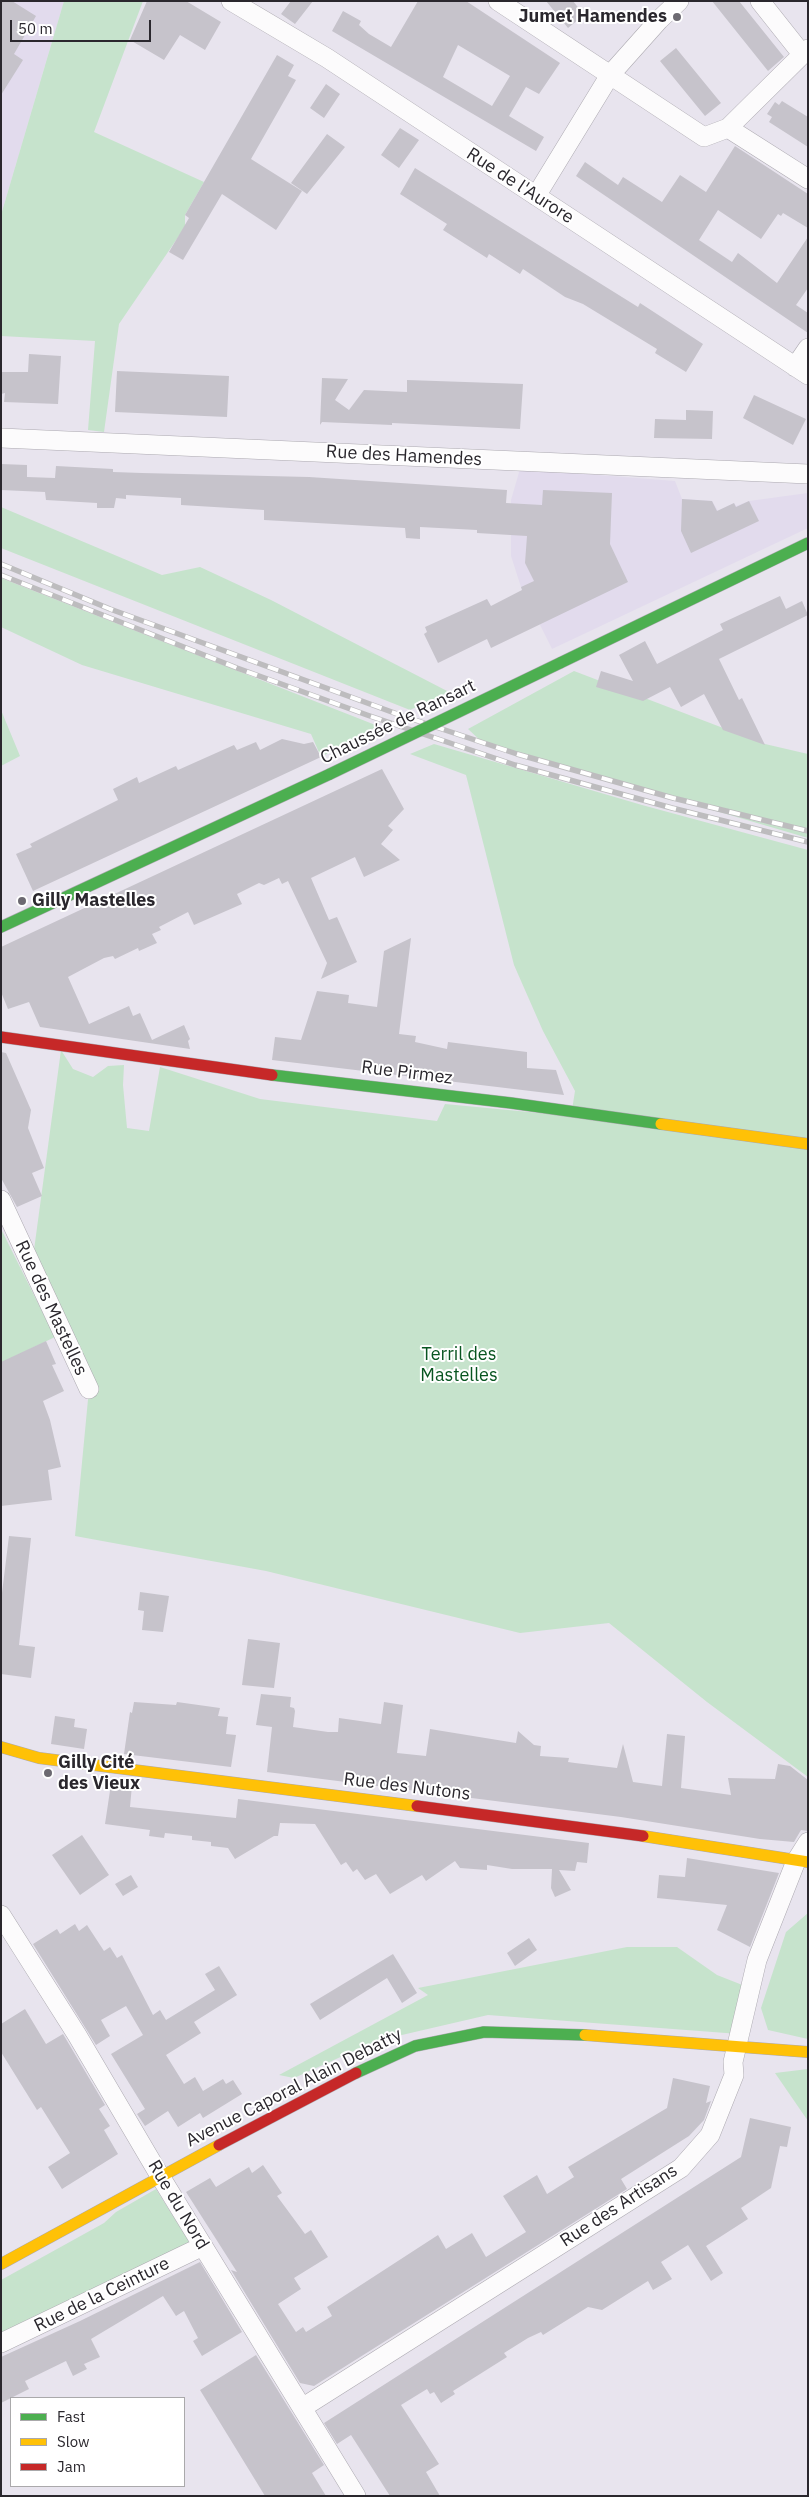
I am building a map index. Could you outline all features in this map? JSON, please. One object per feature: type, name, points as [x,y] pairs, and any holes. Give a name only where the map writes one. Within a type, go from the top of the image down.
[{"type":"main road","name":"Chaussée de Ransart","points":[[1,927],[330,774],[808,543]]},
{"type":"main road","name":"Rue Pirmez","points":[[1,1037],[238,1071],[511,1103],[808,1144]]},
{"type":"main road","name":"Rue des Nutons","points":[[1,1747],[39,1758],[619,1832],[802,1861]]},
{"type":"main road","name":"Avenue Caporal Alain Debatty","points":[[1,2264],[324,2088],[415,2046],[484,2032],[565,2033],[808,2052]]},
{"type":"street","name":"Rue de l'Aurore","points":[[231,1],[327,58],[801,371]]},
{"type":"street","points":[[498,1],[704,137],[728,128],[805,51],[760,1]]},
{"type":"street","points":[[536,196],[610,75],[659,20],[679,1]]},
{"type":"street","points":[[728,128],[808,179]]},
{"type":"street","points":[[801,371],[808,348]]},
{"type":"street","name":"Rue des Hamendes","points":[[1,438],[808,474]]},
{"type":"street","name":"Rue des Mastelles","points":[[1,1200],[89,1389]]},
{"type":"street","name":"Rue des Artisans","points":[[302,2408],[681,2168],[710,2135],[734,2075],[733,2062],[736,2046],[757,1960],[802,1861],[808,1842]]},
{"type":"street","name":"Rue du Nord","points":[[1,1915],[77,2035],[160,2176],[356,2496]]},
{"type":"street","name":"Rue de la Ceinture","points":[[1,2343],[203,2246]]},
{"type":"shaded area","points":[[1,1],[64,1],[1,215]]},
{"type":"shaded area","points":[[520,469],[675,481],[682,499],[712,501],[718,511],[734,503],[736,506],[749,501],[808,493],[808,528],[552,649],[521,587],[511,556],[511,500]]},
{"type":"green space","points":[[64,1],[143,1],[94,132],[204,182],[185,215],[185,227],[119,324],[104,432],[88,430],[95,341],[1,336],[1,215]]},
{"type":"green space","points":[[1,507],[162,575],[200,567],[271,600],[449,692],[410,710],[1,548]]},
{"type":"green space","points":[[1,578],[378,726],[321,757],[311,734],[82,665],[1,627]]},
{"type":"green space","points":[[574,671],[765,744],[808,754],[808,838],[482,742],[468,729]]},
{"type":"green space","points":[[1,710],[20,756],[1,766]]},
{"type":"green space","name":"Terril des Mastelles","points":[[434,744],[642,805],[808,850],[808,1777],[707,1702],[609,1623],[520,1633],[266,1571],[75,1536],[89,1389],[34,1250],[61,1050],[73,1069],[93,1077],[108,1066],[124,1065],[123,1085],[127,1128],[149,1131],[160,1067],[260,1099],[437,1121],[445,1104],[571,1116],[575,1091],[543,1031],[514,965],[466,775],[410,754]]},
{"type":"green space","points":[[1,1229],[55,1337],[1,1363]]},
{"type":"green space","points":[[808,1913],[808,2039],[768,2030],[761,2008],[786,1932]]},
{"type":"green space","points":[[627,1947],[677,1947],[717,1975],[750,1988],[739,2034],[488,2015],[376,2041],[294,2078],[279,2075],[428,1995],[418,1988]]},
{"type":"green space","points":[[808,2069],[808,2121],[775,2073]]},
{"type":"green space","points":[[156,2189],[190,2243],[1,2340],[1,2280],[104,2223],[116,2212]]},
{"type":"building","points":[[1,1],[12,1],[36,16],[14,54],[23,60],[1,95]]},
{"type":"building","points":[[147,1],[186,1],[221,22],[205,50],[180,35],[164,60],[130,40]]},
{"type":"building","points":[[291,1],[313,1],[295,24],[281,14]]},
{"type":"building","points":[[418,1],[466,1],[560,63],[539,94],[526,87],[509,116],[544,137],[536,151],[332,31],[343,11],[361,21],[359,25],[369,34],[391,47]],"holes":[[[458,45],[510,76],[492,106],[443,77]]]},
{"type":"building","points":[[546,1],[573,1],[584,15],[568,28]]},
{"type":"building","points":[[712,1],[739,1],[784,57],[768,71]]},
{"type":"building","points":[[676,48],[721,103],[705,116],[660,61]]},
{"type":"building","points":[[277,55],[294,65],[288,76],[296,80],[251,159],[302,191],[276,230],[222,194],[183,260],[169,252],[189,218],[185,215]]},
{"type":"building","points":[[326,84],[340,94],[324,118],[310,108]]},
{"type":"building","points":[[782,101],[808,117],[808,147],[769,122],[772,117],[767,114],[775,102],[779,105]]},
{"type":"building","points":[[400,128],[419,140],[399,168],[381,155]]},
{"type":"building","points":[[327,134],[345,147],[307,194],[291,183]]},
{"type":"building","points":[[735,146],[808,194],[808,228],[783,213],[781,216],[778,214],[761,239],[718,210],[699,240],[732,262],[738,253],[777,283],[808,237],[808,288],[796,305],[808,313],[808,333],[576,176],[585,162],[618,185],[623,177],[662,202],[680,175],[706,192]]},
{"type":"building","points":[[415,168],[638,307],[640,303],[703,344],[686,372],[655,353],[657,349],[583,304],[565,297],[523,269],[520,274],[489,254],[487,258],[443,230],[447,224],[400,194]]},
{"type":"building","points":[[29,354],[61,356],[58,404],[4,402],[5,393],[1,394],[1,372],[28,372]]},
{"type":"building","points":[[117,371],[229,376],[227,417],[115,412]]},
{"type":"building","points":[[322,378],[348,379],[335,400],[349,410],[364,390],[407,392],[407,380],[523,384],[520,429],[392,423],[392,425],[322,422],[320,425]]},
{"type":"building","points":[[754,395],[806,419],[793,445],[743,418]]},
{"type":"building","points":[[686,410],[713,411],[712,439],[654,438],[655,419],[686,420]]},
{"type":"building","points":[[1,464],[27,465],[27,477],[55,478],[56,466],[113,469],[113,472],[309,477],[507,490],[506,503],[542,505],[543,490],[612,493],[610,544],[628,582],[491,648],[487,639],[438,663],[424,634],[427,632],[425,627],[487,599],[491,606],[522,590],[521,587],[534,581],[525,563],[527,536],[477,533],[477,530],[420,527],[420,539],[406,538],[405,528],[264,520],[264,510],[181,505],[181,498],[126,495],[126,499],[116,498],[114,508],[97,508],[97,503],[46,500],[45,492],[1,490]]},
{"type":"building","points":[[682,499],[712,501],[717,511],[734,503],[736,507],[749,501],[759,521],[691,553],[681,531]]},
{"type":"building","points":[[780,596],[786,609],[802,601],[808,615],[719,659],[739,700],[742,698],[765,745],[723,730],[704,694],[681,707],[670,687],[643,701],[596,687],[601,671],[633,681],[619,655],[645,641],[657,664],[723,630],[720,624]]},
{"type":"building","points":[[282,739],[304,744],[313,742],[321,757],[33,891],[16,854],[32,847],[30,844],[118,800],[113,789],[137,777],[139,783],[176,766],[178,770],[234,745],[237,750],[256,742],[260,750]]},
{"type":"building","points":[[382,769],[404,809],[388,826],[393,830],[381,844],[400,860],[364,877],[355,857],[311,878],[329,920],[337,917],[357,962],[321,979],[327,963],[288,881],[282,884],[279,878],[264,885],[259,883],[237,894],[242,904],[194,925],[188,912],[159,927],[161,930],[152,934],[157,943],[139,951],[138,948],[115,959],[113,956],[104,958],[68,977],[89,1024],[129,1006],[133,1016],[140,1013],[152,1040],[184,1025],[190,1039],[188,1041],[190,1049],[40,1027],[29,1002],[8,1009],[1,992],[1,947]]},
{"type":"building","points":[[411,938],[399,1034],[416,1036],[415,1042],[447,1049],[448,1042],[527,1052],[527,1068],[556,1070],[564,1095],[272,1060],[275,1037],[301,1040],[317,991],[349,995],[348,1003],[377,1007],[384,951]]},
{"type":"building","points":[[1,1052],[6,1053],[31,1110],[28,1128],[44,1168],[32,1173],[42,1196],[17,1207],[1,1178]]},
{"type":"building","points":[[46,1341],[56,1364],[52,1365],[64,1391],[43,1401],[50,1420],[61,1467],[48,1470],[52,1500],[1,1506],[1,1362]]},
{"type":"building","points":[[9,1536],[31,1538],[19,1645],[35,1647],[31,1678],[1,1674],[1,1601]]},
{"type":"building","points":[[140,1592],[169,1596],[163,1632],[142,1630],[144,1611],[138,1610]]},
{"type":"building","points":[[248,1639],[280,1643],[274,1688],[242,1685]]},
{"type":"building","points":[[261,1694],[291,1697],[290,1707],[294,1708],[295,1711],[293,1727],[328,1732],[338,1732],[339,1718],[381,1724],[384,1702],[403,1705],[397,1753],[426,1756],[430,1729],[516,1743],[518,1731],[534,1745],[541,1746],[540,1756],[569,1758],[568,1762],[617,1768],[623,1744],[633,1782],[662,1786],[667,1734],[685,1736],[681,1788],[731,1795],[728,1778],[775,1779],[778,1764],[790,1766],[808,1780],[808,1831],[801,1830],[794,1842],[760,1839],[621,1817],[267,1772],[272,1727],[256,1725]]},
{"type":"building","points":[[134,1702],[176,1705],[177,1702],[220,1708],[218,1716],[228,1717],[226,1734],[236,1735],[231,1767],[124,1754],[130,1712],[132,1713]]},
{"type":"building","points":[[55,1716],[75,1719],[74,1727],[87,1729],[84,1749],[51,1744]]},
{"type":"building","points":[[116,1783],[132,1785],[130,1807],[236,1818],[238,1799],[589,1843],[587,1863],[577,1862],[575,1871],[559,1870],[571,1890],[555,1897],[551,1888],[552,1869],[512,1869],[487,1865],[487,1870],[460,1868],[455,1861],[426,1881],[422,1875],[390,1894],[376,1874],[365,1880],[357,1869],[353,1872],[346,1862],[341,1865],[315,1824],[280,1823],[278,1836],[274,1836],[235,1859],[228,1848],[211,1846],[211,1842],[192,1840],[192,1836],[165,1833],[164,1838],[149,1836],[150,1830],[105,1824],[111,1784],[116,1785]]},
{"type":"building","points":[[82,1835],[109,1875],[80,1895],[52,1855]]},
{"type":"building","points":[[687,1858],[779,1873],[750,1947],[717,1930],[727,1905],[657,1898],[659,1875],[685,1877]]},
{"type":"building","points":[[131,1875],[138,1887],[123,1896],[115,1884]]},
{"type":"building","points":[[75,1924],[79,1931],[87,1925],[104,1951],[110,1947],[117,1958],[122,1955],[153,2015],[160,2010],[166,2020],[215,1990],[205,1974],[219,1966],[237,1995],[194,2022],[201,2033],[166,2055],[184,2084],[195,2077],[203,2091],[223,2079],[226,2084],[233,2080],[242,2094],[203,2118],[200,2113],[178,2127],[168,2111],[145,2126],[137,2114],[145,2109],[111,2054],[143,2035],[126,2006],[101,2020],[110,2036],[96,2045],[33,1944],[57,1929],[60,1934]]},
{"type":"building","points":[[529,1938],[537,1950],[515,1966],[507,1953]]},
{"type":"building","points":[[393,1954],[417,1993],[402,2003],[387,1978],[320,2020],[310,2004]]},
{"type":"building","points":[[25,2009],[46,2044],[63,2034],[105,2105],[99,2109],[110,2126],[104,2130],[118,2154],[62,2189],[48,2167],[70,2153],[41,2107],[37,2110],[1,2052],[1,2024]]},
{"type":"building","points":[[673,2078],[710,2086],[706,2103],[711,2101],[704,2120],[689,2136],[621,2179],[627,2189],[314,2386],[300,2383],[231,2270],[237,2272],[186,2192],[210,2178],[216,2187],[249,2167],[252,2173],[263,2165],[282,2193],[277,2196],[305,2234],[311,2230],[328,2257],[294,2278],[301,2289],[278,2304],[296,2332],[303,2327],[306,2332],[332,2316],[327,2307],[438,2235],[446,2249],[472,2233],[486,2257],[526,2232],[503,2196],[537,2175],[547,2194],[574,2177],[568,2167],[667,2108]]},
{"type":"building","points":[[750,2118],[791,2127],[787,2147],[780,2146],[771,2188],[741,2208],[748,2219],[706,2246],[723,2273],[711,2281],[688,2245],[661,2262],[672,2279],[653,2290],[648,2281],[602,2310],[588,2307],[543,2335],[541,2332],[528,2338],[504,2353],[507,2357],[453,2391],[455,2394],[441,2403],[434,2392],[430,2394],[427,2389],[401,2405],[439,2464],[426,2472],[440,2496],[390,2496],[351,2435],[337,2444],[324,2423],[741,2157]]},
{"type":"building","points":[[200,2262],[242,2332],[202,2356],[193,2341],[198,2338],[184,2311],[176,2316],[163,2296],[91,2339],[100,2357],[84,2364],[87,2369],[73,2376],[66,2361],[25,2381],[29,2389],[1,2403],[1,2357],[80,2321]]},
{"type":"building","points":[[256,2355],[324,2465],[312,2473],[326,2496],[265,2496],[200,2390]]},
{"type":"railway","points":[[1,564],[110,609],[400,715],[517,754],[673,798],[808,831]]},
{"type":"railway","points":[[1,575],[237,668],[367,715],[515,765],[672,808],[808,842]]},
{"type":"traffic: fast","points":[[560,663],[808,543]]},
{"type":"traffic: fast","points":[[330,774],[560,663]]},
{"type":"traffic: fast","points":[[1,927],[330,774]]},
{"type":"traffic: fast","points":[[272,1075],[511,1103],[661,1124]]},
{"type":"traffic: fast","points":[[356,2073],[415,2046],[484,2032],[585,2035]]},
{"type":"traffic: slow","points":[[661,1124],[808,1144]]},
{"type":"traffic: slow","points":[[1,1747],[39,1758],[417,1806]]},
{"type":"traffic: slow","points":[[643,1836],[808,1862]]},
{"type":"traffic: slow","points":[[585,2035],[808,2052]]},
{"type":"traffic: slow","points":[[1,2264],[219,2145]]},
{"type":"traffic: jam","points":[[1,1037],[272,1075]]},
{"type":"traffic: jam","points":[[417,1806],[643,1836]]},
{"type":"traffic: jam","points":[[219,2145],[356,2073]]},
{"type":"place","name":"Jumet Hamendes","points":[[677,17]]},
{"type":"place","name":"Gilly Mastelles","points":[[22,901]]},
{"type":"place","name":"Gilly Cité des Vieux","points":[[48,1773]]}]
